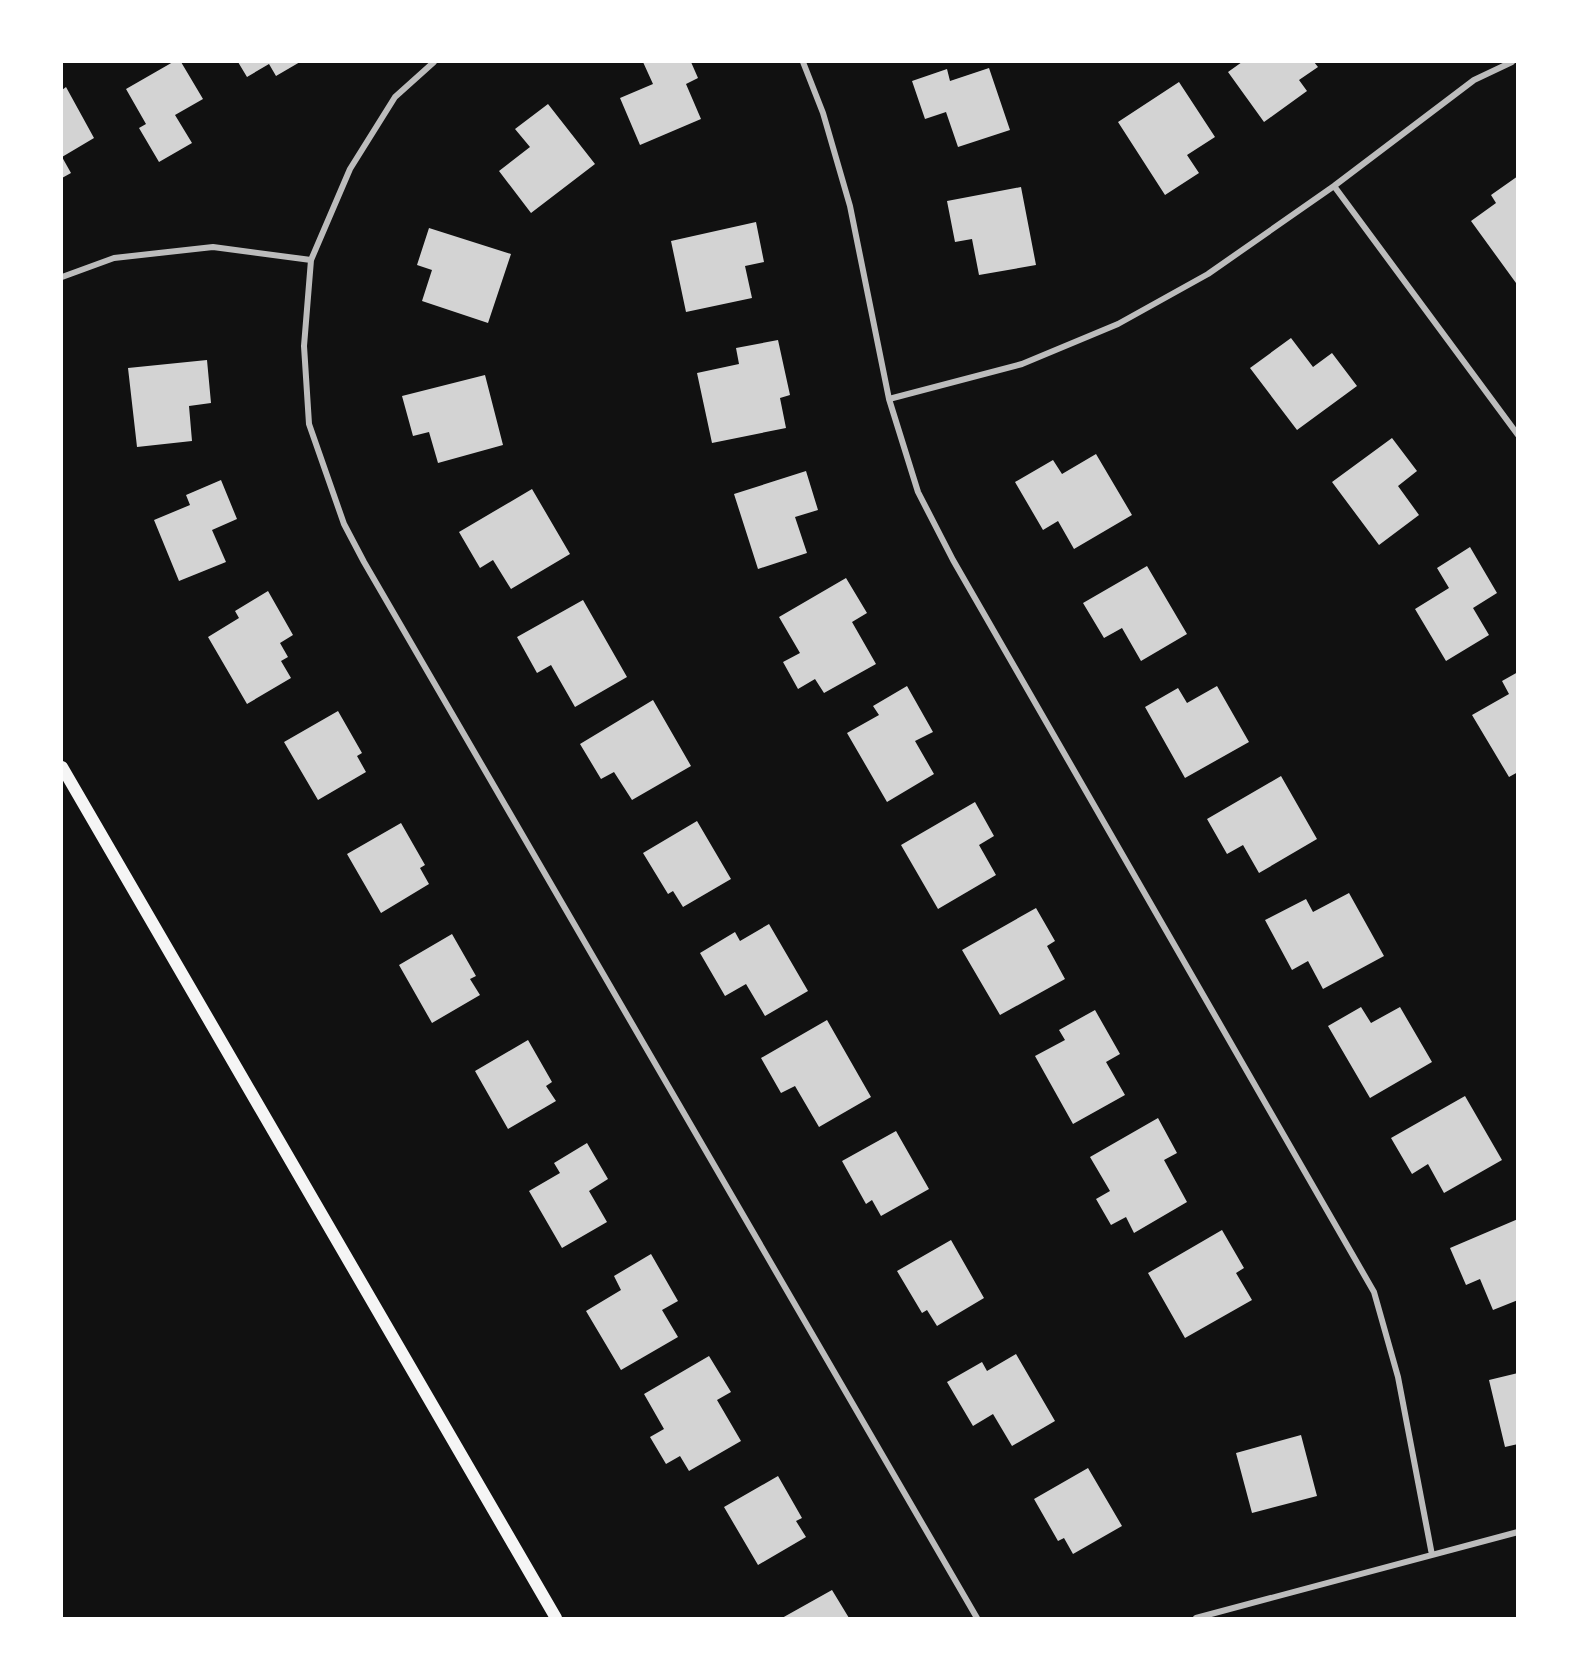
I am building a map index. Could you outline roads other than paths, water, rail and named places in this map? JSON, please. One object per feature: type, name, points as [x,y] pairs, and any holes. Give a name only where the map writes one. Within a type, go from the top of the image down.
[{"type":"main road","points":[[62,767],[556,1618]]},
{"type":"street","points":[[434,62],[395,97],[350,169],[310,260],[304,346],[309,424],[344,524],[977,1618]]},
{"type":"street","points":[[803,62],[823,113],[850,206],[889,399],[918,492],[953,560],[1374,1292],[1398,1377],[1432,1555]]},
{"type":"street","points":[[889,399],[1022,364],[1118,324],[1209,274],[1334,186],[1474,80],[1512,62]]},
{"type":"street","points":[[1334,186],[1518,435]]},
{"type":"street","points":[[62,277],[114,258],[213,247],[310,260]]},
{"type":"street","points":[[1196,1618],[1518,1532]]}]
